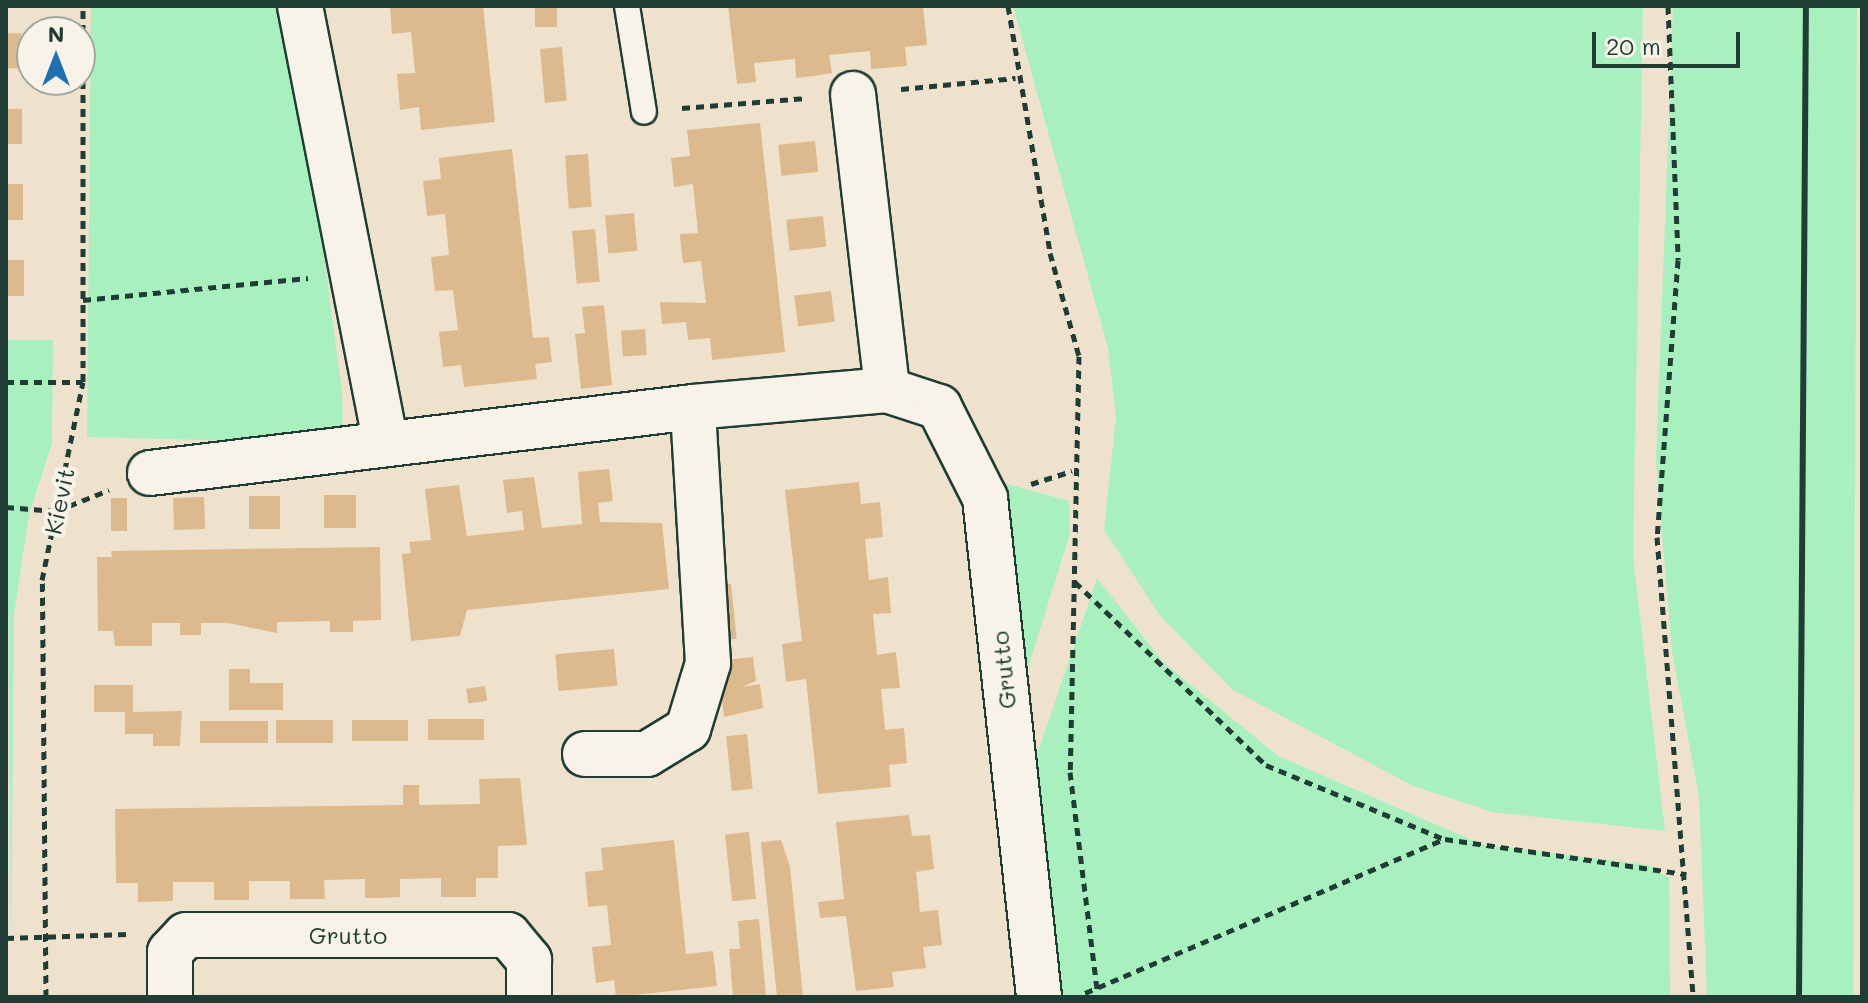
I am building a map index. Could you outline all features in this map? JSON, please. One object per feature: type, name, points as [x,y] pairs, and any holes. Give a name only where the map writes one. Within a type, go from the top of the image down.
[{"type":"street","points":[[300,6],[385,440]]},
{"type":"street","points":[[853,94],[887,390]]},
{"type":"street","name":"Grutto","points":[[693,407],[887,390],[939,407],[985,498],[1039,997]]},
{"type":"street","points":[[150,473],[385,440],[693,407],[704,676],[688,729],[647,754],[585,754]]},
{"type":"street","points":[[170,997],[170,952],[186,935]]},
{"type":"street","name":"Grutto","points":[[186,935],[508,935],[529,960],[529,997]]},
{"type":"lane","points":[[627,6],[644,112]]},
{"type":"path","name":"Kievit","points":[[46,997],[42,580],[83,382],[83,6]]},
{"type":"path","points":[[1008,6],[1050,253],[1079,356],[1070,772],[1098,997]]},
{"type":"path","points":[[1668,6],[1678,260],[1657,537],[1686,874],[1693,997]]},
{"type":"path","points":[[83,300],[353,274]]},
{"type":"path","points":[[6,382],[83,382]]},
{"type":"path","points":[[6,507],[56,511],[150,473]]},
{"type":"path","points":[[1075,582],[1266,765],[1445,839],[1686,874]]},
{"type":"path","points":[[1076,997],[1445,839]]},
{"type":"path","points":[[6,938],[45,931],[186,935]]},
{"type":"green space","points":[[91,6],[291,6],[342,392],[343,433],[328,443],[87,437],[90,96],[96,96],[96,16],[91,16]]},
{"type":"green space","points":[[1013,6],[1643,6],[1633,557],[1665,831],[1492,812],[1413,786],[1233,690],[1161,617],[1104,530],[1116,417],[1108,348]]},
{"type":"green space","points":[[1673,6],[1857,6],[1853,997],[1707,997],[1699,797],[1672,651],[1656,461]]},
{"type":"green space","points":[[6,340],[53,340],[52,443],[29,515],[14,614],[11,954]]},
{"type":"green space","points":[[996,481],[1069,501],[1070,533],[1020,694]]},
{"type":"green space","points":[[1097,578],[1164,663],[1278,756],[1481,844],[1648,865],[1669,878],[1670,997],[1058,997],[1030,776]]},
{"type":"building","points":[[390,6],[483,6],[495,122],[421,130],[419,107],[400,110],[397,74],[415,73],[413,52],[411,32],[392,34]]},
{"type":"building","points":[[535,6],[557,6],[557,27],[535,27]]},
{"type":"building","points":[[728,6],[923,6],[927,45],[905,47],[907,66],[871,69],[870,51],[829,55],[832,73],[796,78],[795,59],[754,63],[756,82],[737,84]]},
{"type":"building","points":[[16,33],[16,68],[7,69],[6,34]]},
{"type":"building","points":[[562,47],[567,101],[545,103],[540,49]]},
{"type":"building","points":[[6,109],[22,109],[22,144],[6,144]]},
{"type":"building","points":[[760,123],[785,352],[712,360],[710,338],[688,340],[686,322],[662,324],[660,302],[706,303],[701,261],[683,263],[681,247],[680,234],[698,233],[693,184],[674,187],[671,158],[690,156],[687,130]]},
{"type":"building","points":[[815,141],[818,172],[781,176],[778,145]]},
{"type":"building","points":[[512,149],[533,338],[549,337],[552,362],[535,364],[537,379],[464,387],[461,365],[443,367],[439,332],[458,330],[453,290],[435,291],[431,257],[449,255],[445,214],[427,216],[423,181],[441,179],[439,158]]},
{"type":"building","points":[[588,154],[592,207],[569,208],[565,156]]},
{"type":"building","points":[[6,184],[23,184],[23,220],[6,220]]},
{"type":"building","points":[[634,213],[637,251],[608,253],[605,216]]},
{"type":"building","points":[[823,216],[826,247],[789,251],[786,220]]},
{"type":"building","points":[[595,229],[600,282],[577,284],[572,231]]},
{"type":"building","points":[[6,260],[24,260],[24,296],[6,296]]},
{"type":"building","points":[[831,291],[835,322],[798,326],[794,296]]},
{"type":"building","points":[[604,305],[612,385],[581,389],[575,334],[585,333],[582,307]]},
{"type":"building","points":[[645,329],[647,355],[623,357],[621,331]]},
{"type":"building","points":[[609,469],[613,501],[598,503],[600,522],[662,523],[669,589],[467,610],[460,636],[411,641],[402,554],[411,553],[409,542],[431,540],[425,489],[459,485],[467,536],[524,530],[522,511],[507,513],[503,480],[534,477],[542,528],[582,524],[578,472]]},
{"type":"building","points":[[859,482],[861,504],[880,502],[883,537],[865,539],[869,580],[888,577],[891,613],[873,614],[877,655],[896,652],[900,688],[881,689],[885,730],[904,728],[907,763],[889,765],[891,787],[818,794],[806,679],[786,682],[782,644],[802,641],[785,490]]},
{"type":"building","points":[[324,495],[356,495],[356,528],[324,528]]},
{"type":"building","points":[[249,496],[280,496],[280,529],[249,529]]},
{"type":"building","points":[[204,497],[205,529],[174,530],[173,498]]},
{"type":"building","points":[[111,498],[127,498],[127,531],[111,531]]},
{"type":"building","points":[[380,547],[381,620],[353,621],[353,632],[330,632],[330,621],[277,622],[277,633],[228,623],[201,623],[201,635],[180,635],[180,623],[152,623],[152,646],[115,646],[113,631],[98,631],[97,557],[112,557],[111,551]]},
{"type":"building","points":[[731,584],[737,639],[716,641],[710,586]]},
{"type":"building","points":[[614,649],[617,686],[558,691],[555,654]]},
{"type":"building","points":[[753,657],[756,681],[742,687],[760,684],[763,708],[724,717],[718,661]]},
{"type":"building","points":[[229,669],[250,669],[250,683],[283,683],[283,710],[229,710]]},
{"type":"building","points":[[94,685],[133,685],[133,712],[182,711],[180,746],[153,746],[153,734],[125,734],[125,712],[94,712]]},
{"type":"building","points":[[485,686],[487,701],[468,703],[466,689]]},
{"type":"building","points":[[428,719],[484,719],[484,740],[428,740]]},
{"type":"building","points":[[276,720],[333,720],[333,743],[276,743]]},
{"type":"building","points":[[352,720],[408,720],[408,741],[352,741]]},
{"type":"building","points":[[200,721],[268,721],[268,743],[200,743]]},
{"type":"building","points":[[747,734],[753,789],[732,791],[726,736]]},
{"type":"building","points":[[520,778],[527,845],[498,846],[498,878],[476,878],[476,897],[441,897],[441,878],[400,879],[400,897],[365,898],[365,879],[324,880],[325,899],[290,899],[290,881],[249,881],[249,900],[214,900],[214,882],[173,882],[173,901],[138,902],[138,883],[116,883],[115,809],[403,805],[403,785],[419,785],[419,805],[480,804],[479,779]]},
{"type":"building","points":[[909,815],[912,836],[930,835],[934,869],[916,872],[920,912],[938,910],[942,945],[923,947],[926,968],[892,972],[894,987],[856,991],[846,916],[820,918],[818,902],[844,899],[836,822]]},
{"type":"building","points":[[749,832],[756,899],[732,901],[725,835]]},
{"type":"building","points":[[674,840],[686,954],[713,951],[717,986],[616,997],[614,980],[596,983],[592,947],[611,945],[607,905],[588,907],[585,872],[603,870],[601,848]]},
{"type":"building","points":[[781,840],[790,867],[803,997],[777,997],[761,842]]},
{"type":"building","points":[[759,919],[766,997],[733,997],[729,949],[740,949],[738,921]]},
{"type":"railway","points":[[1799,997],[1806,6]]}]
